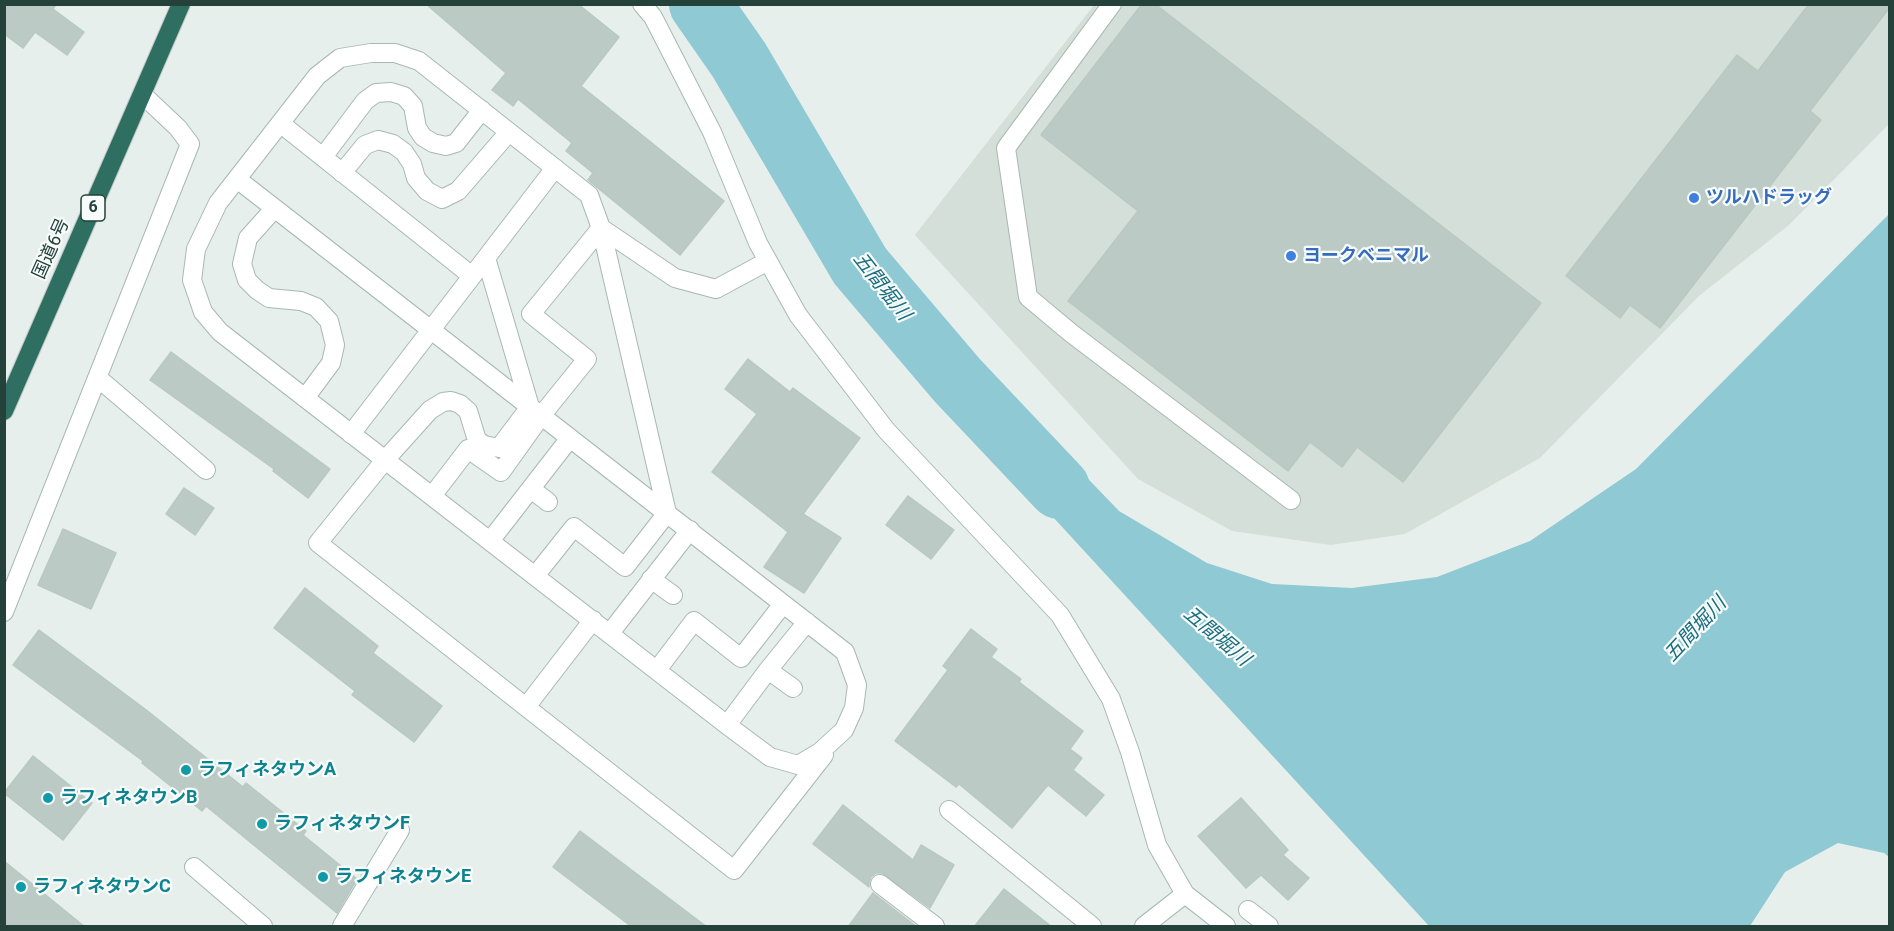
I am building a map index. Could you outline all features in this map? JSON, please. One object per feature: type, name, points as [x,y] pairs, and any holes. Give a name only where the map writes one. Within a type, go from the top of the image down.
[{"type":"highway","name":"国道6号","points":[[4,411],[181,4]]},
{"type":"street","points":[[642,4],[653,17],[712,132],[758,243],[798,315],[886,430],[1060,615],[1112,699],[1157,845],[1185,894],[1226,927]]},
{"type":"street","points":[[1112,4],[1006,148],[1028,297],[1071,333],[1291,500]]},
{"type":"street","points":[[667,513],[601,228],[589,195],[419,61],[395,52],[370,53],[340,58],[316,76],[218,203],[196,249],[192,280],[203,312],[220,332],[770,757],[798,765],[820,752],[844,730]]},
{"type":"street","points":[[323,157],[365,101],[376,93],[391,92],[404,96],[413,106],[417,128],[423,137],[433,143],[446,146],[456,143],[482,110]]},
{"type":"street","points":[[4,612],[190,144],[178,128],[142,94]]},
{"type":"street","points":[[280,123],[472,276]]},
{"type":"street","points":[[342,173],[365,145],[378,140],[393,144],[404,152],[412,164],[416,178],[427,191],[442,199],[458,191],[509,132]]},
{"type":"street","points":[[351,434],[555,168]]},
{"type":"street","points":[[237,179],[274,209],[536,412],[690,530],[845,652],[857,685],[854,708],[844,730],[734,870],[318,543],[385,460],[430,410],[443,402],[451,401],[460,404],[468,411],[477,440],[491,448],[499,448],[536,412],[587,359],[531,314],[601,228]]},
{"type":"street","points":[[274,209],[248,238],[242,264],[246,280],[269,298],[301,301],[316,307],[328,321],[335,345],[331,363],[305,398]]},
{"type":"street","points":[[601,228],[675,278],[716,289],[768,261]]},
{"type":"street","points":[[432,496],[468,448],[501,472],[536,412],[486,258]]},
{"type":"street","points":[[98,378],[206,470]]},
{"type":"street","points":[[490,541],[570,438]]},
{"type":"street","points":[[531,489],[548,502]]},
{"type":"street","points":[[536,576],[574,527],[625,567],[667,513]]},
{"type":"street","points":[[610,633],[690,530]]},
{"type":"street","points":[[651,579],[673,595]]},
{"type":"street","points":[[657,670],[694,621],[741,658],[783,604]]},
{"type":"street","points":[[526,707],[592,620]]},
{"type":"street","points":[[727,725],[807,622]]},
{"type":"street","points":[[768,670],[793,688]]},
{"type":"street","points":[[949,810],[1092,927]]},
{"type":"street","points":[[342,927],[400,830]]},
{"type":"street","points":[[194,867],[263,927]]},
{"type":"street","points":[[880,884],[935,927]]},
{"type":"street","points":[[1144,927],[1185,894]]},
{"type":"street","points":[[1248,910],[1269,927]]},
{"type":"shaded area","points":[[1094,5],[1889,5],[1889,124],[1789,225],[1699,296],[1540,458],[1405,534],[1331,545],[1232,531],[1138,479],[915,235]]},
{"type":"water","points":[[1889,214],[1889,857],[1884,853],[1838,843],[1785,872],[1750,926],[1429,926],[984,442],[1021,409],[1119,511],[1207,563],[1272,584],[1352,588],[1437,577],[1530,541],[1636,469]]},
{"type":"building","points":[[4,4],[56,4],[53,9],[84,32],[67,55],[35,32],[23,48],[4,34]]},
{"type":"building","points":[[426,4],[578,4],[619,37],[581,86],[724,201],[680,255],[588,180],[593,173],[566,151],[572,143],[518,99],[513,106],[492,90],[506,73]]},
{"type":"building","name":"ヨークベニマル","points":[[1142,4],[1155,4],[1541,303],[1403,482],[1357,447],[1342,467],[1310,442],[1288,471],[1068,301],[1138,211],[1041,135]]},
{"type":"building","name":"ツルハドラッグ","points":[[1809,4],[1890,4],[1890,7],[1810,111],[1821,120],[1660,328],[1630,305],[1620,318],[1566,276],[1737,55],[1758,71]]},
{"type":"building","points":[[171,352],[330,469],[308,498],[273,471],[274,469],[150,380]]},
{"type":"building","points":[[748,359],[790,392],[793,388],[860,438],[803,514],[841,538],[804,593],[764,567],[788,532],[712,472],[757,414],[725,389]]},
{"type":"building","points":[[184,488],[214,508],[195,535],[166,514]]},
{"type":"building","points":[[908,496],[954,530],[931,559],[886,525]]},
{"type":"building","points":[[63,529],[116,553],[91,609],[38,585]]},
{"type":"building","points":[[305,588],[378,646],[373,653],[442,706],[414,742],[352,695],[355,691],[274,628]]},
{"type":"building","points":[[971,629],[997,649],[991,657],[1021,679],[1019,682],[1083,731],[1070,749],[1082,758],[1073,770],[1104,795],[1086,816],[1048,785],[1012,828],[959,784],[956,787],[895,741],[948,670],[943,666]]},
{"type":"building","points":[[39,630],[145,709],[243,787],[246,783],[306,831],[303,835],[357,879],[337,913],[206,806],[202,811],[142,763],[143,761],[13,665]]},
{"type":"building","name":"ラフィネタウンB","points":[[33,756],[92,803],[63,840],[4,793]]},
{"type":"building","points":[[1241,798],[1288,850],[1283,855],[1309,878],[1288,900],[1261,875],[1246,888],[1198,836]]},
{"type":"building","points":[[843,805],[913,860],[921,845],[954,865],[930,908],[882,873],[876,873],[871,877],[869,887],[813,844]]},
{"type":"building","points":[[580,831],[707,927],[632,927],[553,867]]},
{"type":"building","name":"ラフィネタウンC","points":[[4,861],[85,927],[4,927]]},
{"type":"building","points":[[1004,889],[1052,927],[974,927]]},
{"type":"building","points":[[873,893],[917,927],[848,927]]},
{"type":"waterway","name":"五間堀川","points":[[700,4],[739,60],[860,266],[957,380],[1059,488]]},
{"type":"place","name":"ツルハドラッグ","points":[[1694,198]]},
{"type":"place","name":"ヨークベニマル","points":[[1291,256]]},
{"type":"place","name":"ラフィネタウンA","points":[[186,770]]},
{"type":"place","name":"ラフィネタウンB","points":[[48,798]]},
{"type":"place","name":"ラフィネタウンF","points":[[262,824]]},
{"type":"place","name":"ラフィネタウンE","points":[[323,877]]},
{"type":"place","name":"ラフィネタウンC","points":[[21,887]]}]
